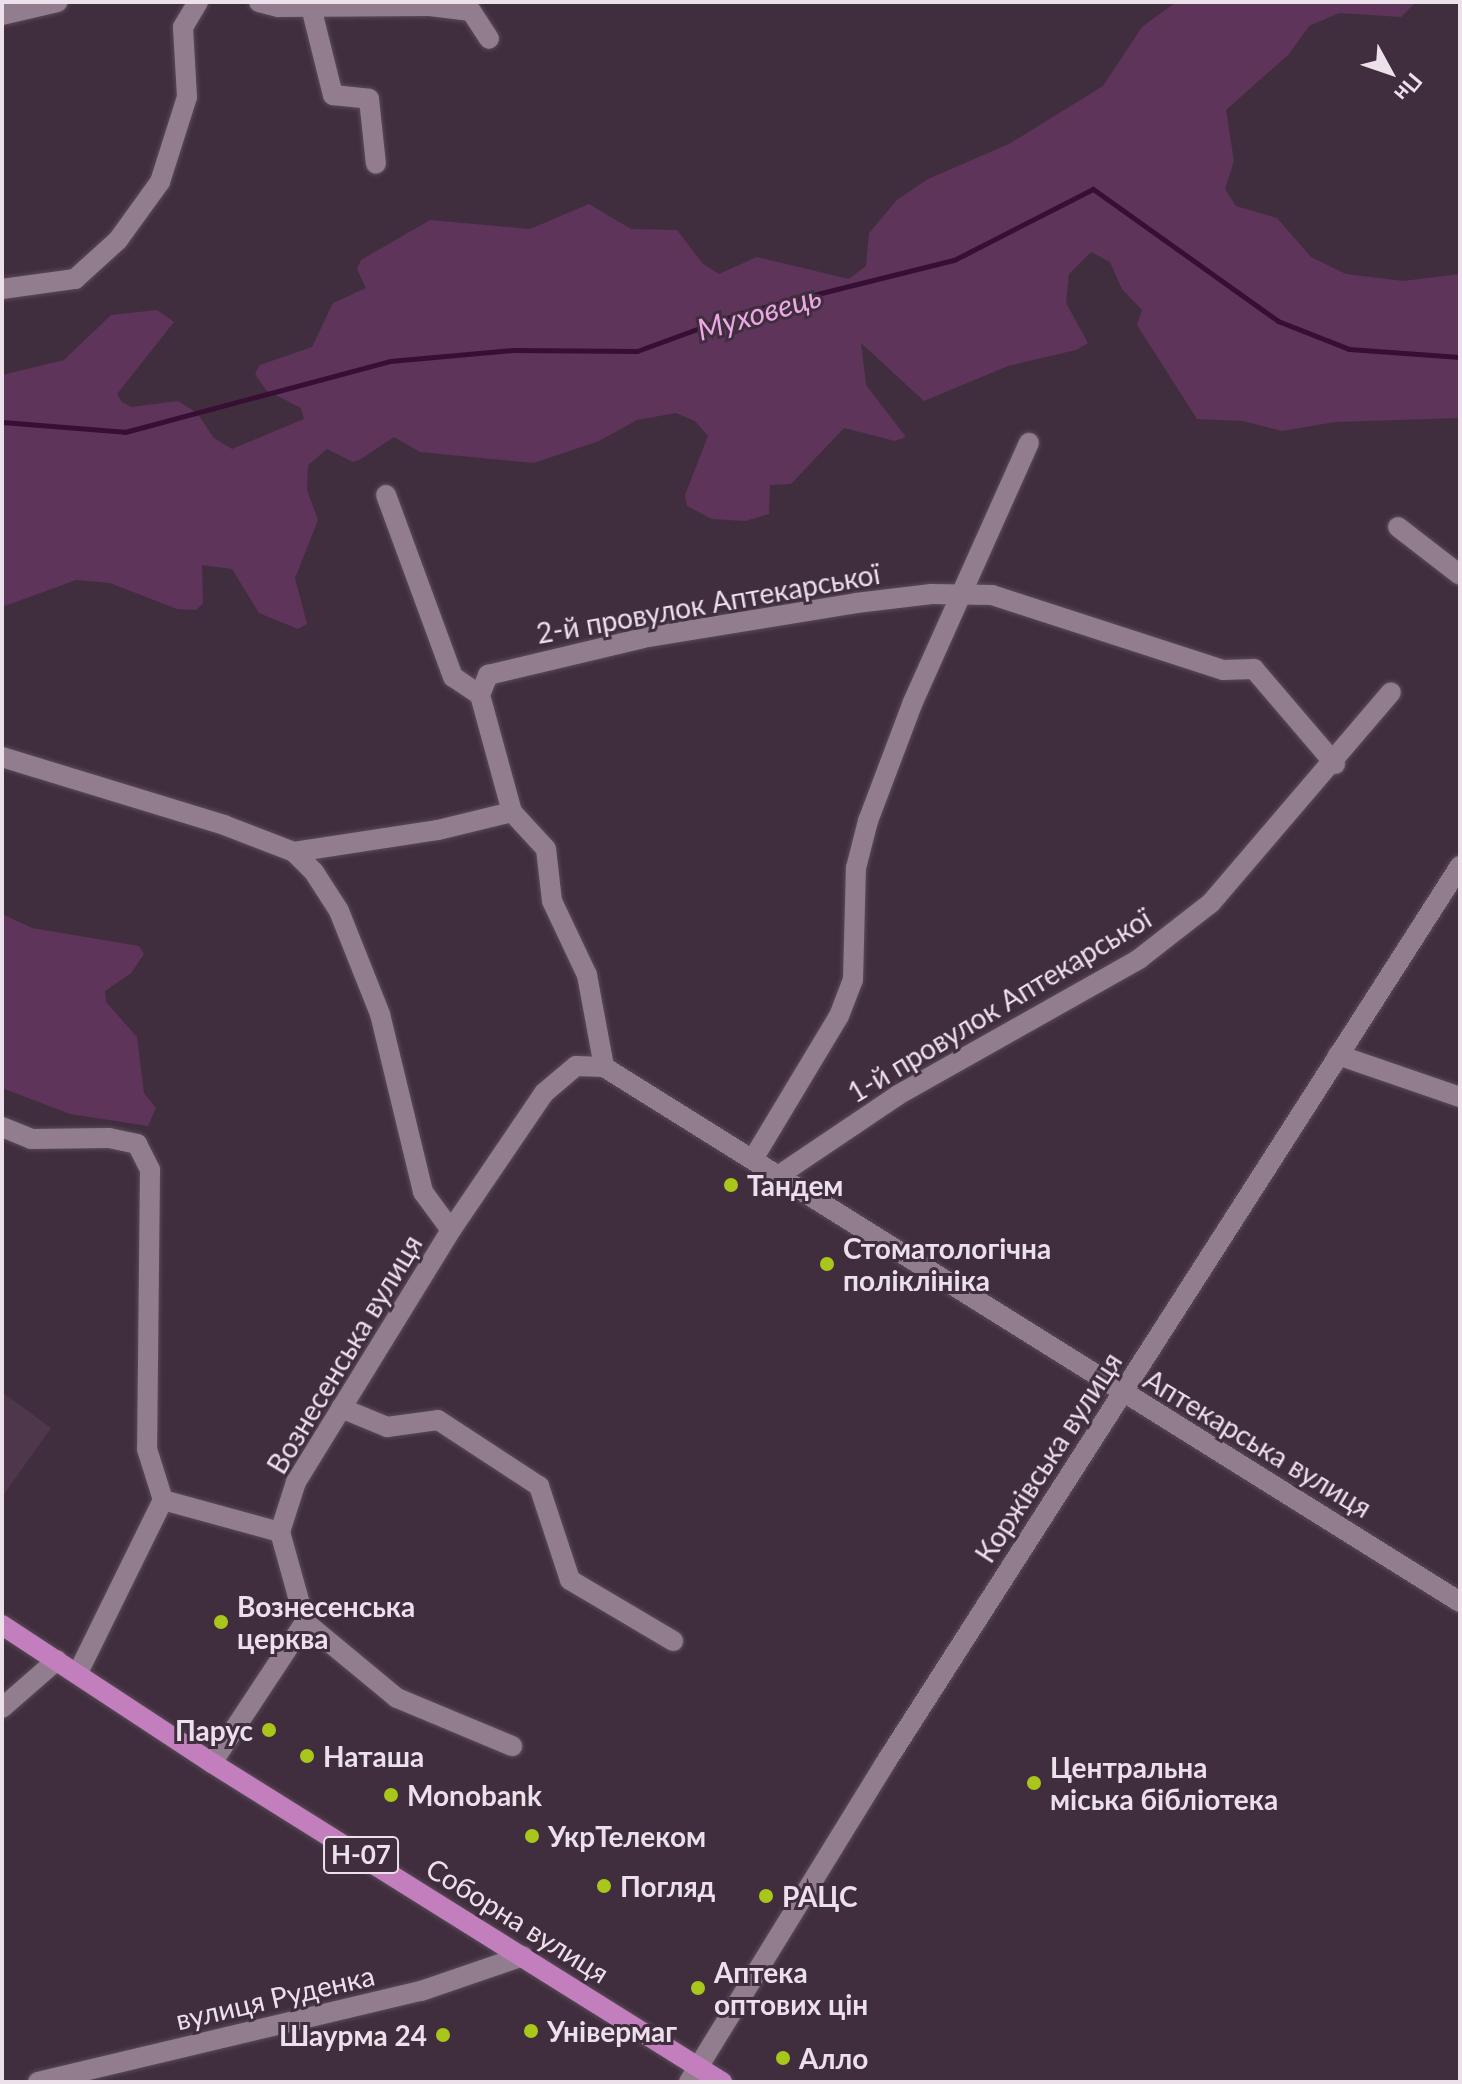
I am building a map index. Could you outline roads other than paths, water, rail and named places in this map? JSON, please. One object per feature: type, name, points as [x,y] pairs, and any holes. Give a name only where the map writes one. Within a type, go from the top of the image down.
[{"type":"main road","name":"Соборна вулиця","points":[[2,1625],[212,1763],[523,1956],[694,2075],[722,2082]]},
{"type":"street","points":[[2,15],[58,2]]},
{"type":"street","points":[[2,289],[75,279],[118,240],[160,182],[187,97],[183,27],[198,2]]},
{"type":"street","points":[[259,2],[311,7],[430,6],[471,11],[489,39]]},
{"type":"street","points":[[311,7],[333,95],[369,99],[376,164]]},
{"type":"street","points":[[753,1159],[839,1016],[853,980],[856,868],[868,821],[960,594],[1029,443]]},
{"type":"street","points":[[386,495],[453,677],[480,695],[512,812],[546,849],[552,901],[587,975],[604,1067]]},
{"type":"street","points":[[1398,527],[1460,575]]},
{"type":"street","points":[[960,594],[992,595],[1223,670],[1254,669],[1335,764]]},
{"type":"street","name":"2-й провулок Аптекарської","points":[[480,695],[488,675],[643,638],[856,603],[960,594]]},
{"type":"street","name":"1-й провулок Аптекарської","points":[[778,1176],[898,1095],[1139,959],[1211,903],[1335,764],[1391,692]]},
{"type":"street","points":[[2,757],[224,825],[294,852],[438,830],[512,812]]},
{"type":"street","name":"Вознесенська вулиця","points":[[294,852],[339,911],[380,1014],[423,1192],[451,1230]]},
{"type":"street","name":"Коржівська вулиця","points":[[694,2075],[884,1765],[1460,866]]},
{"type":"street","points":[[1338,1055],[1460,1097]]},
{"type":"street","name":"Аптекарська вулиця","points":[[576,1066],[604,1067],[1460,1602]]},
{"type":"street","name":"Вознесенська вулиця","points":[[280,1532],[296,1482],[451,1230],[544,1093],[576,1066]]},
{"type":"street","points":[[2,1127],[31,1139],[109,1138],[137,1144],[150,1170],[147,1449],[163,1500],[78,1673]]},
{"type":"street","points":[[341,1408],[387,1427],[438,1420],[539,1486],[570,1580],[673,1641]]},
{"type":"street","points":[[163,1500],[280,1532],[305,1622],[397,1698],[512,1746]]},
{"type":"street","points":[[212,1763],[305,1622]]},
{"type":"street","points":[[2,1708],[57,1660]]},
{"type":"street","name":"вулиця Руденка","points":[[38,2082],[421,1991],[523,1956]]},
{"type":"waterway","name":"Муховець","points":[[2,422],[125,432],[390,361],[514,350],[637,351],[741,313],[954,260],[1093,189],[1278,321],[1349,349],[1460,357]]},
{"type":"place","name":"Тандем","points":[[731,1185]]},
{"type":"place","name":"Стоматологічна поліклініка","points":[[827,1264]]},
{"type":"place","name":"Вознесенська церква","points":[[221,1622]]},
{"type":"place","name":"Парус","points":[[269,1730]]},
{"type":"place","name":"Наташа","points":[[307,1756]]},
{"type":"place","name":"Центральна міська бібліотека","points":[[1034,1783]]},
{"type":"place","name":"Monobank","points":[[391,1795]]},
{"type":"place","name":"УкрТелеком","points":[[532,1836]]},
{"type":"place","name":"Погляд","points":[[604,1886]]},
{"type":"place","name":"РАЦС","points":[[766,1896]]},
{"type":"place","name":"Аптека оптових цін","points":[[698,1988]]},
{"type":"place","name":"Універмаг","points":[[531,2031]]},
{"type":"place","name":"Шаурма 24","points":[[443,2035]]},
{"type":"place","name":"Алло","points":[[783,2058]]}]
